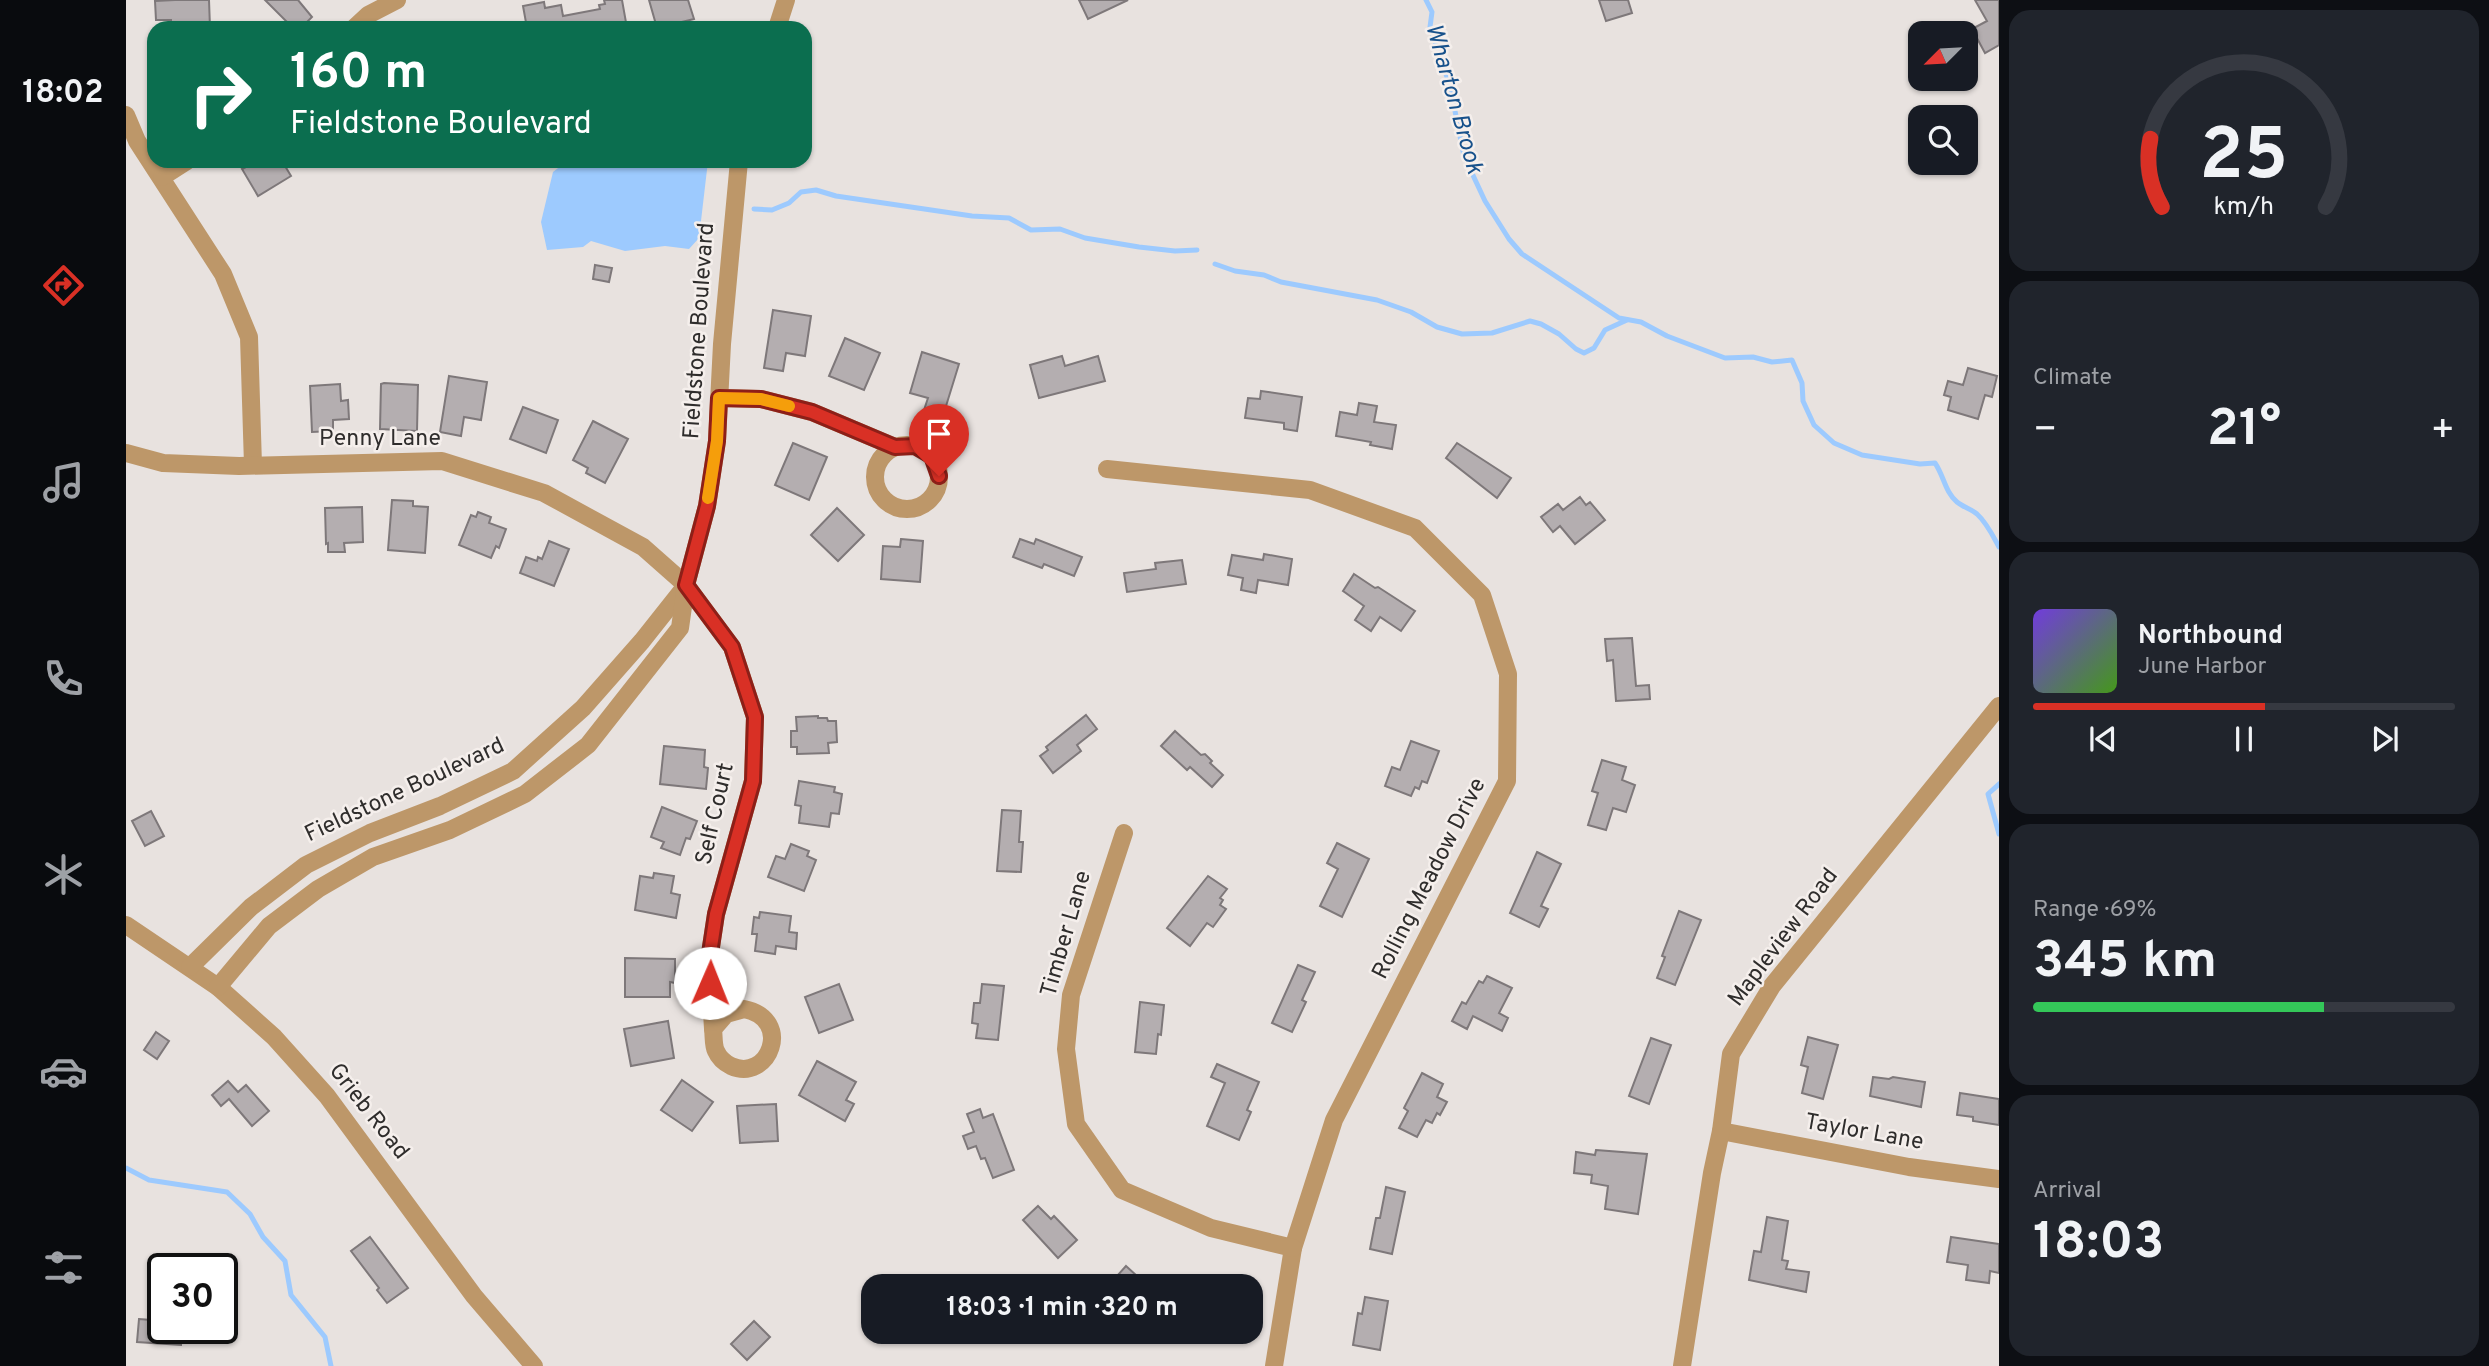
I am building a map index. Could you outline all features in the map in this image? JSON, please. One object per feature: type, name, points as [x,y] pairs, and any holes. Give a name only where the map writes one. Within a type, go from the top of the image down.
[{"type":"street","points":[[362,21],[397,0]]},
{"type":"street","points":[[779,21],[786,0]]},
{"type":"street","points":[[126,116],[147,154]]},
{"type":"street","points":[[156,168],[223,274],[249,337],[253,465]]},
{"type":"street","points":[[162,177],[176,168]]},
{"type":"street","name":"Fieldstone Boulevard","points":[[218,987],[269,926],[318,889],[373,858],[450,830],[525,794],[588,745],[680,628],[686,585],[707,506],[717,441],[738,168]]},
{"type":"street","points":[[719,398],[761,399],[812,412],[895,447]]},
{"type":"street","name":"Penny Lane","points":[[126,453],[163,463],[253,465],[442,461],[544,493],[643,547],[686,585]]},
{"type":"street","name":"Rolling Meadow Drive","points":[[1107,469],[1310,490],[1415,528],[1482,595],[1508,674],[1507,782],[1334,1120],[1293,1248],[1274,1366]]},
{"type":"street","name":"Fieldstone Boulevard","points":[[190,967],[251,908],[306,865],[370,833],[440,806],[513,771],[583,708],[642,641],[686,585]]},
{"type":"street","name":"Self Court","points":[[686,585],[732,647],[755,717],[753,781],[716,914],[709,960],[713,1029]]},
{"type":"street","name":"Mapleview Road","points":[[1682,1366],[1731,1055],[1772,986],[1999,706]]},
{"type":"street","name":"Timber Lane","points":[[1124,833],[1071,995],[1066,1049],[1076,1124],[1122,1190],[1211,1228],[1293,1248]]},
{"type":"street","name":"Grieb Road","points":[[126,925],[218,987],[274,1037],[327,1096],[474,1296],[534,1366]]},
{"type":"street","name":"Taylor Lane","points":[[1721,1131],[1909,1167],[1999,1179]]},
{"type":"water","points":[[558,168],[707,168],[699,238],[689,249],[665,246],[625,251],[591,241],[583,247],[547,250],[541,222],[553,172]]},
{"type":"building","points":[[209,0],[210,21],[156,20],[155,1]]},
{"type":"building","points":[[265,0],[298,0],[312,17],[308,21],[286,21]]},
{"type":"building","points":[[604,0],[622,0],[626,21],[526,21],[523,6],[544,2],[545,8],[561,5],[563,16],[600,9],[599,5],[605,4]]},
{"type":"building","points":[[649,0],[688,0],[694,19],[655,21]]},
{"type":"building","points":[[1079,0],[1128,0],[1088,19]]},
{"type":"building","points":[[1599,0],[1628,0],[1632,13],[1606,21]]},
{"type":"building","points":[[1975,0],[1999,0],[1999,45],[1985,53],[1978,40],[1978,26],[1987,21]]},
{"type":"building","points":[[286,168],[291,176],[258,196],[242,169]]},
{"type":"building","points":[[595,265],[612,268],[609,282],[593,279]]},
{"type":"building","points":[[773,310],[811,316],[805,356],[786,353],[783,371],[764,368]]},
{"type":"building","points":[[845,338],[880,353],[864,390],[829,376]]},
{"type":"building","points":[[922,352],[959,364],[942,419],[923,413],[928,398],[910,393]]},
{"type":"building","points":[[1062,356],[1065,366],[1098,356],[1105,381],[1039,398],[1030,365]]},
{"type":"building","points":[[1968,368],[1997,376],[1992,397],[1985,395],[1978,419],[1948,410],[1951,397],[1944,395],[1948,381],[1963,385]]},
{"type":"building","points":[[449,376],[487,382],[481,420],[464,417],[461,436],[440,432]]},
{"type":"building","points":[[340,384],[341,401],[348,400],[349,419],[333,420],[333,431],[312,432],[310,386]]},
{"type":"building","points":[[381,384],[418,385],[417,431],[380,429]]},
{"type":"building","points":[[1261,391],[1302,397],[1297,431],[1284,429],[1284,423],[1245,418],[1248,398],[1260,399]]},
{"type":"building","points":[[1359,403],[1377,406],[1374,422],[1396,425],[1392,449],[1336,436],[1340,412],[1357,415]]},
{"type":"building","points":[[523,407],[558,420],[546,453],[510,439]]},
{"type":"building","points":[[593,421],[628,439],[605,483],[586,473],[588,468],[573,460]]},
{"type":"building","points":[[793,443],[827,457],[809,500],[775,485]]},
{"type":"building","points":[[1457,443],[1511,478],[1497,498],[1446,458]]},
{"type":"building","points":[[1580,497],[1586,505],[1590,502],[1605,520],[1575,544],[1560,526],[1553,532],[1541,517],[1558,504],[1563,510]]},
{"type":"building","points":[[392,500],[413,501],[413,506],[428,507],[425,553],[388,550]]},
{"type":"building","points":[[362,507],[363,542],[344,543],[345,552],[328,552],[325,508]]},
{"type":"building","points":[[837,508],[864,535],[838,561],[811,535]]},
{"type":"building","points":[[478,512],[491,517],[489,523],[506,529],[499,548],[496,546],[491,558],[459,545],[471,515],[476,517]]},
{"type":"building","points":[[901,539],[923,541],[920,582],[881,579],[883,546],[900,547]]},
{"type":"building","points":[[1020,539],[1034,544],[1036,539],[1082,557],[1074,576],[1044,564],[1042,568],[1013,557]]},
{"type":"building","points":[[549,541],[569,549],[554,586],[520,573],[526,557],[537,561],[538,557],[542,559]]},
{"type":"building","points":[[1264,554],[1292,559],[1288,585],[1258,580],[1256,593],[1241,590],[1243,578],[1228,575],[1232,555],[1263,560]]},
{"type":"building","points":[[1182,560],[1186,584],[1127,592],[1124,573],[1156,569],[1155,563]]},
{"type":"building","points":[[1354,574],[1415,611],[1401,631],[1380,617],[1371,631],[1355,620],[1364,606],[1343,591]]},
{"type":"building","points":[[1632,638],[1636,686],[1649,685],[1650,699],[1616,701],[1613,660],[1607,661],[1605,639]]},
{"type":"building","points":[[1086,715],[1097,729],[1077,745],[1081,751],[1053,773],[1040,756],[1048,750],[1046,747]]},
{"type":"building","points":[[796,717],[827,718],[828,721],[836,721],[837,742],[828,743],[829,753],[797,754],[797,747],[791,747],[791,731],[797,731]]},
{"type":"building","points":[[1175,731],[1201,755],[1205,754],[1223,775],[1212,787],[1190,767],[1187,770],[1161,746]]},
{"type":"building","points":[[1411,741],[1439,751],[1427,783],[1422,781],[1419,789],[1415,787],[1411,796],[1385,786],[1392,767],[1400,770]]},
{"type":"building","points":[[664,746],[705,750],[704,767],[708,768],[706,789],[660,784]]},
{"type":"building","points":[[1602,760],[1626,767],[1622,780],[1635,785],[1626,812],[1613,808],[1606,830],[1588,825],[1598,793],[1592,791]]},
{"type":"building","points":[[799,781],[835,787],[834,792],[842,794],[839,814],[831,813],[829,827],[799,823],[801,806],[795,805]]},
{"type":"building","points":[[662,807],[697,821],[690,839],[686,838],[680,855],[661,848],[664,842],[651,837]]},
{"type":"building","points":[[1002,810],[1021,811],[1021,872],[997,871]]},
{"type":"building","points":[[151,811],[164,836],[145,846],[132,821]]},
{"type":"building","points":[[1337,843],[1369,859],[1342,917],[1320,906],[1338,869],[1327,863]]},
{"type":"building","points":[[791,844],[809,851],[807,856],[816,860],[804,891],[768,877],[776,856],[785,859]]},
{"type":"building","points":[[1537,852],[1561,864],[1541,906],[1548,909],[1539,927],[1510,913]]},
{"type":"building","points":[[654,873],[674,876],[671,893],[680,895],[676,918],[635,910],[640,876],[653,878]]},
{"type":"building","points":[[1208,876],[1227,889],[1220,898],[1223,900],[1220,905],[1226,909],[1213,927],[1207,923],[1190,946],[1167,928]]},
{"type":"building","points":[[1679,911],[1701,920],[1675,985],[1657,978],[1665,957],[1662,956]]},
{"type":"building","points":[[760,912],[791,916],[789,932],[797,933],[796,949],[776,946],[775,954],[755,951],[757,934],[752,934],[754,917],[759,918]]},
{"type":"building","points":[[625,958],[675,959],[675,983],[670,982],[670,997],[625,997]]},
{"type":"building","points":[[1298,965],[1315,972],[1302,1000],[1306,1002],[1292,1032],[1272,1023]]},
{"type":"building","points":[[1487,976],[1512,988],[1499,1013],[1508,1018],[1502,1031],[1473,1016],[1467,1029],[1452,1021],[1462,1002],[1466,1004],[1479,981],[1483,983]]},
{"type":"building","points":[[839,984],[853,1020],[819,1033],[805,997]]},
{"type":"building","points":[[982,984],[1004,986],[998,1040],[976,1038],[978,1024],[972,1023],[974,1003],[980,1003]]},
{"type":"building","points":[[1140,1002],[1164,1005],[1156,1054],[1135,1052]]},
{"type":"building","points":[[668,1021],[674,1058],[631,1066],[624,1029]]},
{"type":"building","points":[[156,1032],[169,1041],[157,1059],[144,1050]]},
{"type":"building","points":[[1808,1037],[1838,1045],[1823,1099],[1802,1093],[1808,1067],[1801,1065]]},
{"type":"building","points":[[1651,1038],[1671,1045],[1649,1104],[1629,1096]]},
{"type":"building","points":[[817,1061],[856,1082],[846,1100],[854,1104],[845,1121],[799,1095]]},
{"type":"building","points":[[1217,1064],[1259,1082],[1247,1110],[1251,1112],[1239,1140],[1207,1126],[1225,1083],[1211,1077]]},
{"type":"building","points":[[1422,1073],[1443,1084],[1437,1097],[1447,1102],[1432,1123],[1426,1120],[1417,1137],[1399,1128],[1408,1111],[1404,1108]]},
{"type":"building","points":[[1873,1077],[1925,1082],[1921,1107],[1870,1096]]},
{"type":"building","points":[[682,1080],[713,1102],[692,1131],[661,1110]]},
{"type":"building","points":[[228,1081],[238,1092],[246,1085],[269,1111],[252,1126],[229,1099],[221,1106],[212,1095]]},
{"type":"building","points":[[1960,1093],[1999,1099],[1999,1125],[1973,1121],[1973,1117],[1957,1115]]},
{"type":"building","points":[[776,1104],[778,1141],[740,1143],[737,1106]]},
{"type":"building","points":[[980,1109],[983,1118],[993,1114],[1014,1170],[993,1178],[985,1158],[981,1159],[976,1146],[968,1149],[963,1136],[974,1132],[967,1114]]},
{"type":"building","points":[[1596,1150],[1647,1154],[1638,1214],[1605,1209],[1608,1186],[1591,1183],[1592,1175],[1574,1173],[1576,1152],[1595,1155]]},
{"type":"building","points":[[1386,1187],[1405,1192],[1392,1254],[1370,1249]]},
{"type":"building","points":[[1038,1206],[1051,1219],[1054,1216],[1077,1240],[1058,1258],[1023,1220]]},
{"type":"building","points":[[1767,1217],[1788,1221],[1782,1260],[1788,1261],[1786,1269],[1809,1272],[1806,1292],[1749,1280],[1754,1251],[1761,1252]]},
{"type":"building","points":[[370,1237],[408,1288],[387,1303],[351,1251]]},
{"type":"building","points":[[1951,1237],[1999,1244],[1999,1273],[1990,1271],[1989,1283],[1966,1280],[1968,1265],[1947,1262]]},
{"type":"building","points":[[1126,1266],[1135,1274],[1119,1274]]},
{"type":"building","points":[[1365,1297],[1388,1301],[1380,1350],[1353,1345],[1358,1313],[1362,1314]]},
{"type":"building","points":[[139,1319],[147,1320],[147,1343],[137,1342]]},
{"type":"building","points":[[754,1321],[770,1337],[747,1360],[731,1344]]},
{"type":"waterway","name":"Wharton Brook","points":[[1426,0],[1432,12],[1430,27],[1450,86],[1464,156],[1485,201],[1522,254],[1619,318],[1641,322],[1667,336],[1725,358],[1753,357],[1772,362],[1792,360],[1802,383],[1803,401],[1814,425],[1834,443],[1862,455],[1920,464],[1935,463],[1953,498],[1981,518],[1999,547]]},
{"type":"waterway","points":[[754,209],[772,210],[789,203],[801,192],[816,190],[836,196],[972,216],[1009,218],[1031,230],[1060,229],[1085,238],[1139,247],[1175,251],[1197,250]]},
{"type":"waterway","points":[[1215,264],[1235,271],[1264,275],[1281,282],[1377,300],[1411,312],[1437,327],[1462,334],[1492,333],[1530,321],[1559,334],[1584,353],[1594,348],[1605,330],[1627,320]]},
{"type":"waterway","name":"Wharton Brook","points":[[1999,784],[1988,794],[1999,834]]},
{"type":"waterway","points":[[126,1168],[149,1180],[227,1192],[250,1214],[263,1237],[285,1261],[291,1295],[325,1337],[331,1366]]},
{"type":"slow traffic","points":[[708,498],[717,441],[719,398],[761,399],[789,406]]},
{"type":"route","points":[[710,983],[709,960],[716,914],[753,781],[755,717],[732,647],[686,585],[707,506],[717,441],[719,398],[761,399],[812,412],[895,447],[905,444],[915,446],[932,456],[939,476]]}]
